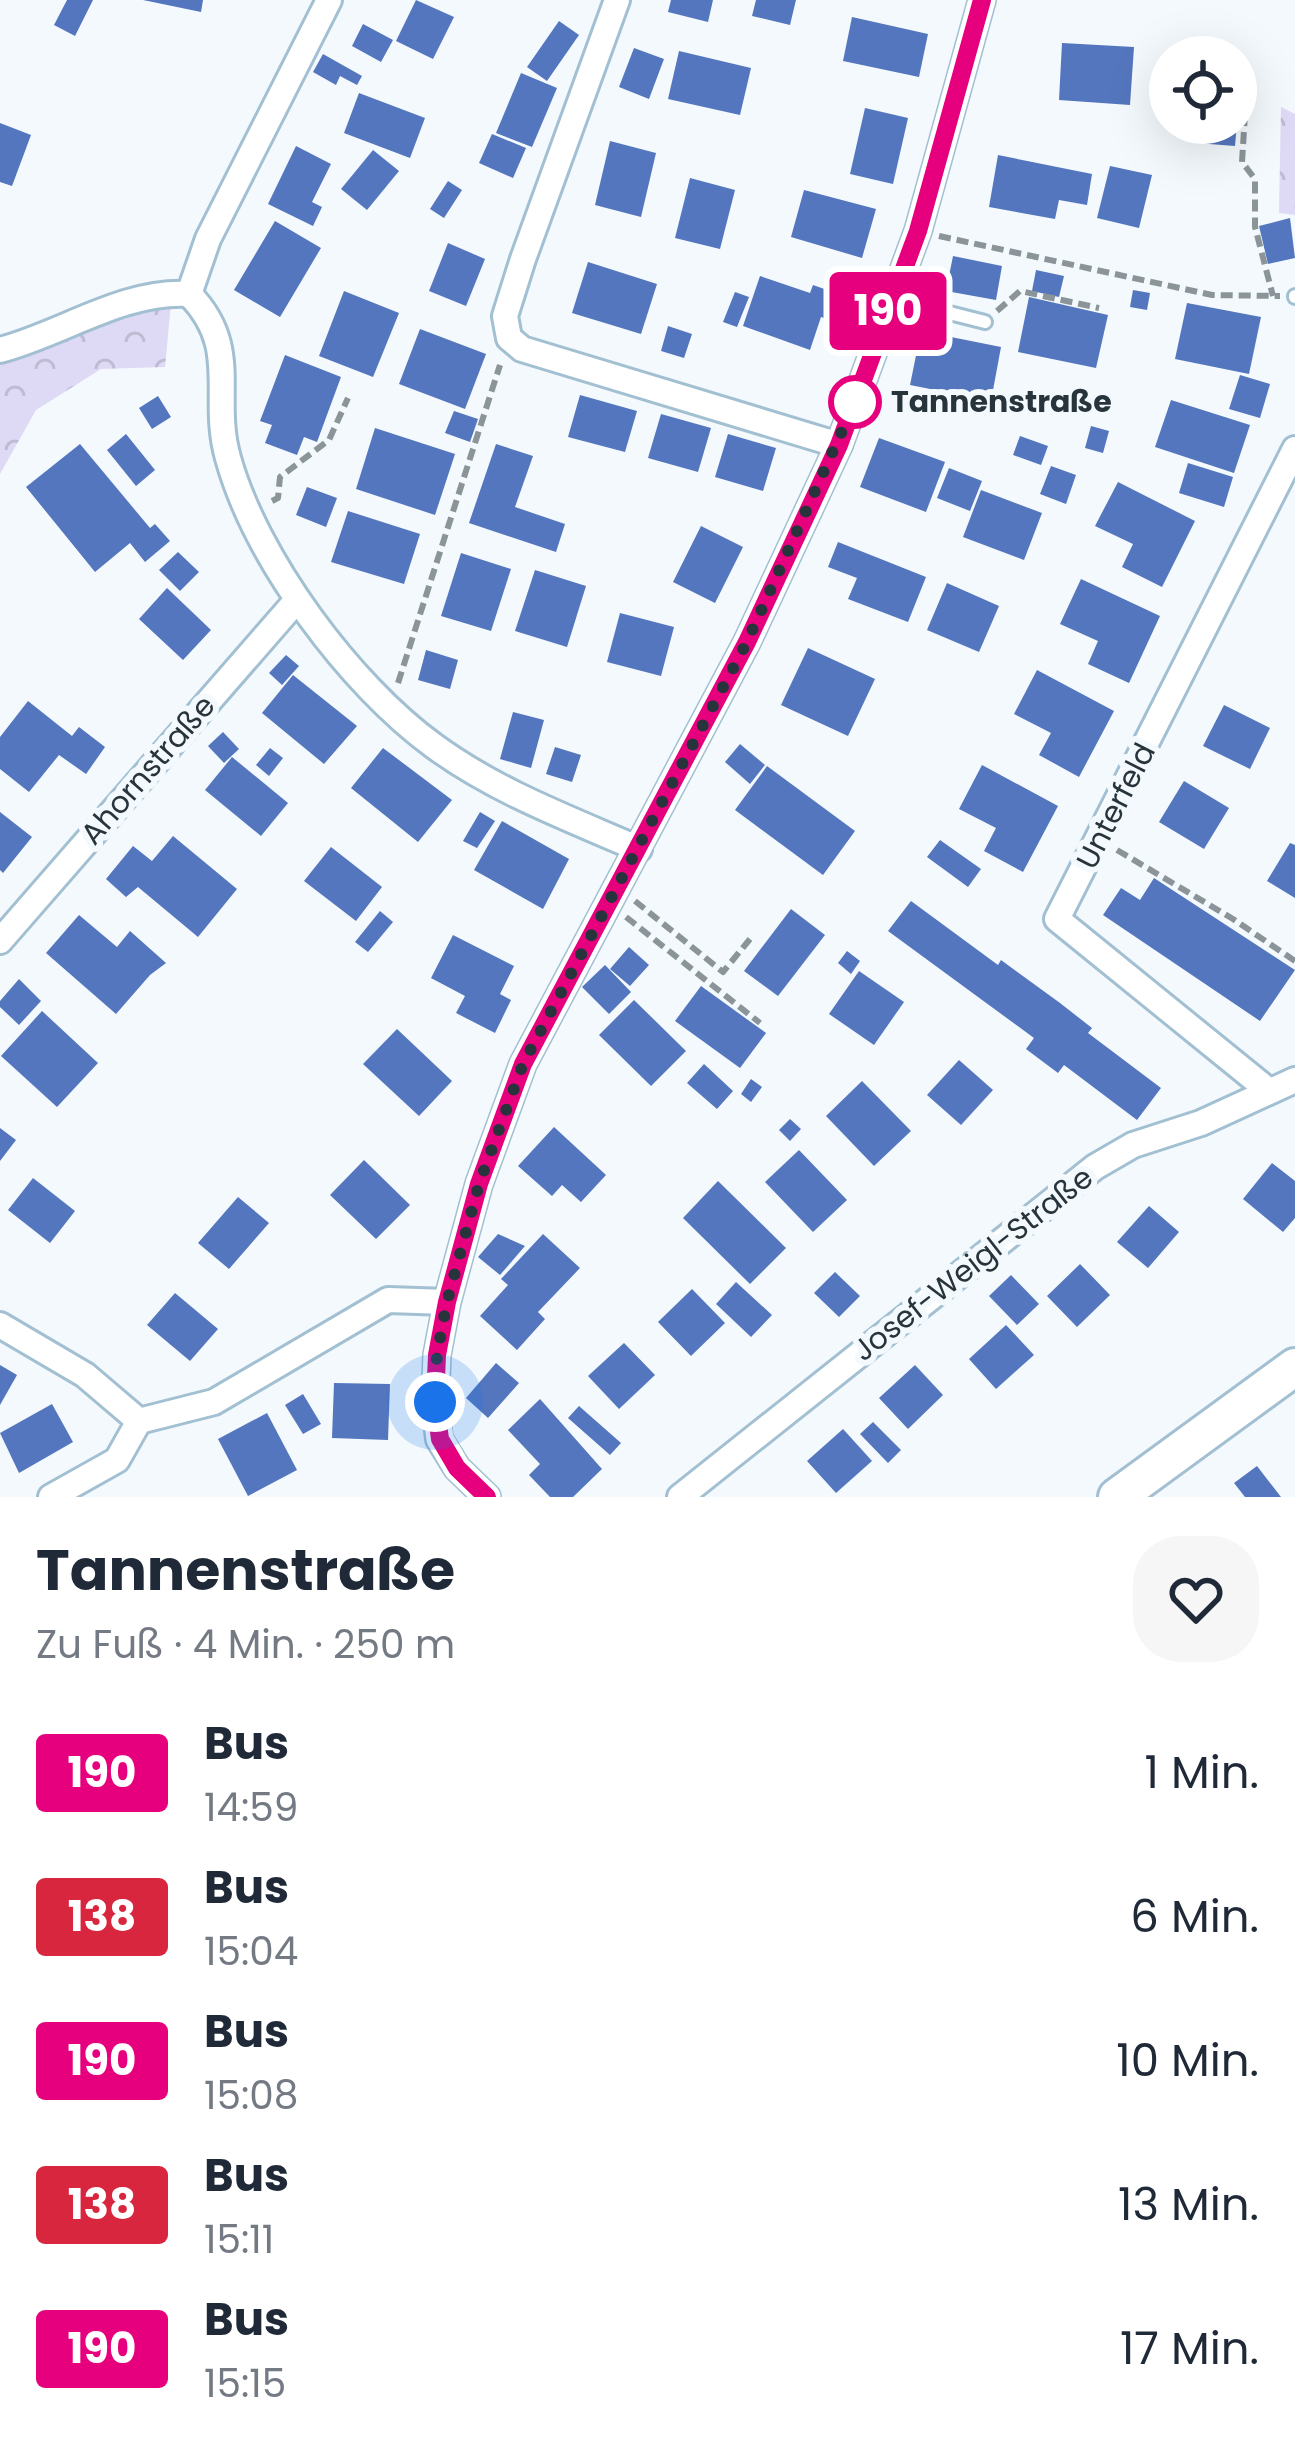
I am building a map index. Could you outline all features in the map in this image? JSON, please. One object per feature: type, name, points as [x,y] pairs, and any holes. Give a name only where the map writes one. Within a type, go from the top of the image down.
[{"type":"main road","points":[[1117,1497],[1295,1367]]},
{"type":"street","points":[[189,294],[208,239],[329,0]]},
{"type":"street","points":[[617,0],[523,259],[506,316],[509,338],[522,349],[839,445]]},
{"type":"street","points":[[487,1497],[457,1468],[440,1439],[435,1402],[437,1355],[447,1302],[479,1184],[523,1064],[747,642],[839,445],[918,231],[982,0]]},
{"type":"street","points":[[0,350],[36,341],[132,301],[189,294],[209,315],[220,339],[223,442],[249,514],[297,601],[389,711],[437,748],[520,797],[639,849]]},
{"type":"street","name":"Unterfeld","points":[[1269,1090],[1058,919],[1295,449]]},
{"type":"street","name":"Ahornstraße","points":[[0,941],[297,601]]},
{"type":"street","name":"Josef-Weigl-Straße","points":[[680,1497],[1095,1167],[1133,1145],[1202,1123],[1295,1080]]},
{"type":"street","points":[[51,1497],[116,1460],[139,1421],[214,1402],[388,1300],[447,1302]]},
{"type":"street","points":[[0,1325],[85,1376],[139,1421]]},
{"type":"lane","points":[[893,298],[985,322]]},
{"type":"path","points":[[1243,144],[1242,162],[1255,179],[1255,227],[1273,296]]},
{"type":"path","points":[[918,231],[1212,295],[1295,296]]},
{"type":"path","points":[[985,322],[1019,292],[1099,308]]},
{"type":"path","points":[[389,711],[509,338]]},
{"type":"path","points":[[249,514],[278,498],[280,477],[329,440],[348,398]]},
{"type":"path","points":[[1098,839],[1233,919],[1295,962]]},
{"type":"path","points":[[614,896],[723,973],[750,939]]},
{"type":"path","points":[[614,896],[760,1023]]},
{"type":"green space","points":[[1281,107],[1295,114],[1295,215],[1279,213]]},
{"type":"green space","points":[[171,303],[165,367],[101,369],[36,410],[0,474],[0,362],[129,313]]},
{"type":"building","points":[[67,0],[93,0],[75,36],[54,25]]},
{"type":"building","points":[[143,0],[203,0],[201,12]]},
{"type":"building","points":[[416,0],[454,17],[433,59],[396,41]]},
{"type":"building","points":[[671,0],[713,0],[708,22],[668,12]]},
{"type":"building","points":[[756,0],[796,0],[790,25],[752,16]]},
{"type":"building","points":[[852,17],[928,34],[919,77],[843,61]]},
{"type":"building","points":[[559,21],[579,35],[547,81],[527,67]]},
{"type":"building","points":[[363,24],[393,40],[381,62],[352,46]]},
{"type":"building","points":[[1062,43],[1134,47],[1130,105],[1059,100]]},
{"type":"building","points":[[634,48],[664,59],[649,99],[619,87]]},
{"type":"building","points":[[679,51],[751,68],[740,115],[668,99]]},
{"type":"building","points":[[323,54],[362,76],[357,85],[340,76],[336,85],[313,72]]},
{"type":"building","points":[[521,73],[557,88],[532,147],[496,133]]},
{"type":"building","points":[[359,93],[425,118],[410,158],[344,133]]},
{"type":"building","points":[[865,108],[908,118],[893,184],[850,174]]},
{"type":"building","points":[[0,123],[31,135],[12,186],[0,182]]},
{"type":"building","points":[[492,134],[526,148],[513,178],[479,163]]},
{"type":"building","points":[[610,141],[656,153],[641,217],[595,205]]},
{"type":"building","points":[[296,146],[331,164],[312,202],[322,207],[313,226],[268,204]]},
{"type":"building","points":[[373,150],[399,171],[367,210],[341,189]]},
{"type":"building","points":[[998,155],[1092,174],[1087,205],[1059,200],[1055,219],[989,207]]},
{"type":"building","points":[[1110,166],[1152,175],[1139,228],[1097,218]]},
{"type":"building","points":[[690,178],[735,190],[720,249],[675,238]]},
{"type":"building","points":[[448,181],[462,190],[444,218],[430,209]]},
{"type":"building","points":[[804,190],[876,209],[862,258],[791,237]]},
{"type":"building","points":[[1290,218],[1295,258],[1268,264],[1259,226]]},
{"type":"building","points":[[275,221],[321,248],[280,317],[234,290]]},
{"type":"building","points":[[448,243],[485,259],[466,306],[429,291]]},
{"type":"building","points":[[953,256],[1002,266],[996,300],[946,291]]},
{"type":"building","points":[[588,262],[657,284],[641,334],[572,313]]},
{"type":"building","points":[[1036,270],[1064,276],[1059,297],[1032,291]]},
{"type":"building","points":[[760,276],[810,293],[813,285],[847,297],[838,322],[821,317],[810,350],[743,326]]},
{"type":"building","points":[[1133,290],[1150,293],[1147,310],[1130,307]]},
{"type":"building","points":[[344,291],[399,313],[373,377],[319,356]]},
{"type":"building","points":[[735,292],[749,297],[737,327],[723,322]]},
{"type":"building","points":[[1029,297],[1108,315],[1096,368],[1018,352]]},
{"type":"building","points":[[1187,303],[1261,317],[1249,374],[1175,359]]},
{"type":"building","points":[[668,326],[692,334],[684,358],[661,351]]},
{"type":"building","points":[[420,329],[486,354],[465,409],[399,384]]},
{"type":"building","points":[[921,331],[1001,347],[991,401],[910,385]]},
{"type":"building","points":[[285,355],[341,377],[317,442],[304,437],[297,455],[265,443],[272,425],[260,421]]},
{"type":"building","points":[[1240,375],[1270,384],[1260,418],[1229,409]]},
{"type":"building","points":[[580,395],[637,411],[625,452],[568,437]]},
{"type":"building","points":[[158,396],[171,417],[152,429],[139,408]]},
{"type":"building","points":[[1171,400],[1250,425],[1234,473],[1155,447]]},
{"type":"building","points":[[454,411],[478,419],[470,442],[445,433]]},
{"type":"building","points":[[661,414],[711,428],[698,472],[648,458]]},
{"type":"building","points":[[1091,426],[1109,431],[1103,453],[1085,448]]},
{"type":"building","points":[[375,428],[455,454],[435,515],[356,489]]},
{"type":"building","points":[[126,434],[155,470],[136,486],[107,450]]},
{"type":"building","points":[[728,434],[776,448],[763,491],[715,477]]},
{"type":"building","points":[[1020,436],[1048,446],[1041,465],[1013,455]]},
{"type":"building","points":[[879,438],[945,462],[926,512],[860,487]]},
{"type":"building","points":[[80,444],[150,528],[155,524],[170,541],[145,562],[130,543],[95,572],[26,487]]},
{"type":"building","points":[[496,444],[533,456],[515,507],[565,524],[556,552],[469,523]]},
{"type":"building","points":[[1188,463],[1233,477],[1224,507],[1179,493]]},
{"type":"building","points":[[1051,466],[1076,475],[1066,504],[1040,494]]},
{"type":"building","points":[[949,468],[982,481],[970,511],[937,498]]},
{"type":"building","points":[[1118,482],[1195,521],[1162,587],[1122,567],[1133,544],[1095,526]]},
{"type":"building","points":[[307,487],[337,498],[326,527],[296,515]]},
{"type":"building","points":[[981,490],[1042,513],[1024,560],[963,537]]},
{"type":"building","points":[[348,511],[420,534],[404,584],[331,562]]},
{"type":"building","points":[[701,526],[743,547],[715,603],[673,582]]},
{"type":"building","points":[[838,542],[926,577],[908,622],[848,599],[857,578],[828,567]]},
{"type":"building","points":[[178,552],[199,572],[180,591],[159,570]]},
{"type":"building","points":[[461,553],[511,569],[491,631],[441,616]]},
{"type":"building","points":[[535,570],[586,586],[567,647],[515,631]]},
{"type":"building","points":[[1081,579],[1160,616],[1129,683],[1088,664],[1098,641],[1060,624]]},
{"type":"building","points":[[947,583],[999,606],[979,652],[927,630]]},
{"type":"building","points":[[167,588],[211,630],[183,660],[139,619]]},
{"type":"building","points":[[620,613],[674,627],[661,676],[607,662]]},
{"type":"building","points":[[808,648],[875,679],[848,736],[781,705]]},
{"type":"building","points":[[426,650],[458,660],[450,689],[418,680]]},
{"type":"building","points":[[286,655],[299,666],[282,685],[269,673]]},
{"type":"building","points":[[1037,670],[1114,711],[1079,777],[1039,755],[1051,733],[1014,714]]},
{"type":"building","points":[[293,675],[357,726],[324,764],[262,713]]},
{"type":"building","points":[[28,701],[72,736],[79,727],[105,747],[86,774],[59,755],[29,792],[0,769],[0,737]]},
{"type":"building","points":[[1224,705],[1270,728],[1250,769],[1203,746]]},
{"type":"building","points":[[513,712],[544,720],[531,768],[500,759]]},
{"type":"building","points":[[223,732],[239,749],[224,763],[208,746]]},
{"type":"building","points":[[740,744],[765,765],[750,784],[725,762]]},
{"type":"building","points":[[555,747],[581,755],[572,782],[546,774]]},
{"type":"building","points":[[270,748],[283,758],[269,776],[256,765]]},
{"type":"building","points":[[383,748],[452,800],[418,842],[351,788]]},
{"type":"building","points":[[232,757],[288,803],[261,836],[205,790]]},
{"type":"building","points":[[982,765],[1058,806],[1023,872],[984,851],[996,828],[959,809]]},
{"type":"building","points":[[767,766],[855,831],[823,875],[735,810]]},
{"type":"building","points":[[1184,781],[1229,808],[1204,849],[1159,822]]},
{"type":"building","points":[[0,812],[32,837],[3,873],[0,870]]},
{"type":"building","points":[[480,812],[495,821],[477,848],[463,841]]},
{"type":"building","points":[[502,821],[569,859],[543,909],[474,870]]},
{"type":"building","points":[[173,836],[237,889],[198,937],[138,887],[126,897],[106,879],[133,846],[152,861]]},
{"type":"building","points":[[940,840],[981,869],[968,887],[927,857]]},
{"type":"building","points":[[1290,843],[1295,845],[1295,898],[1267,881]]},
{"type":"building","points":[[331,847],[382,887],[356,921],[304,881]]},
{"type":"building","points":[[1154,878],[1295,970],[1260,1021],[1103,915],[1121,888],[1140,900]]},
{"type":"building","points":[[911,901],[998,965],[1001,960],[1060,1003],[1092,1028],[1088,1033],[1161,1088],[1137,1120],[1064,1065],[1058,1073],[1026,1049],[1034,1038],[888,931]]},
{"type":"building","points":[[791,909],[825,935],[778,996],[744,971]]},
{"type":"building","points":[[380,911],[393,922],[368,952],[355,942]]},
{"type":"building","points":[[79,915],[117,947],[130,931],[166,963],[116,1014],[46,953]]},
{"type":"building","points":[[453,935],[514,966],[500,994],[511,1000],[495,1033],[456,1013],[465,996],[431,978]]},
{"type":"building","points":[[629,947],[649,965],[630,986],[610,969]]},
{"type":"building","points":[[847,951],[860,961],[851,974],[838,963]]},
{"type":"building","points":[[605,965],[631,992],[609,1014],[582,987]]},
{"type":"building","points":[[859,971],[904,1002],[874,1045],[829,1014]]},
{"type":"building","points":[[19,979],[41,1001],[19,1025],[0,1007],[0,1001]]},
{"type":"building","points":[[701,986],[766,1033],[740,1068],[675,1021]]},
{"type":"building","points":[[634,1000],[686,1051],[651,1086],[599,1035]]},
{"type":"building","points":[[42,1011],[98,1063],[57,1107],[1,1056]]},
{"type":"building","points":[[397,1029],[452,1081],[419,1116],[363,1064]]},
{"type":"building","points":[[959,1060],[993,1090],[961,1125],[927,1095]]},
{"type":"building","points":[[704,1064],[733,1091],[717,1109],[687,1083]]},
{"type":"building","points":[[751,1079],[762,1087],[751,1102],[741,1094]]},
{"type":"building","points":[[862,1081],[911,1131],[874,1166],[826,1116]]},
{"type":"building","points":[[790,1119],[801,1129],[790,1141],[779,1130]]},
{"type":"building","points":[[554,1127],[606,1175],[581,1202],[562,1185],[552,1196],[518,1166]]},
{"type":"building","points":[[0,1128],[16,1140],[0,1161]]},
{"type":"building","points":[[799,1150],[847,1200],[813,1232],[765,1182]]},
{"type":"building","points":[[364,1160],[410,1205],[376,1239],[330,1195]]},
{"type":"building","points":[[1272,1163],[1295,1181],[1295,1218],[1283,1232],[1243,1199]]},
{"type":"building","points":[[33,1178],[75,1211],[50,1243],[8,1210]]},
{"type":"building","points":[[718,1181],[786,1248],[750,1284],[683,1218]]},
{"type":"building","points":[[238,1197],[269,1223],[229,1269],[198,1243]]},
{"type":"building","points":[[1149,1206],[1179,1232],[1148,1268],[1117,1242]]},
{"type":"building","points":[[498,1234],[525,1246],[500,1275],[478,1257]]},
{"type":"building","points":[[543,1234],[580,1268],[538,1312],[545,1319],[517,1350],[480,1316],[508,1285],[501,1279]]},
{"type":"building","points":[[1080,1264],[1110,1295],[1077,1327],[1047,1296]]},
{"type":"building","points":[[835,1272],[860,1296],[839,1317],[814,1293]]},
{"type":"building","points":[[1011,1275],[1039,1304],[1017,1325],[989,1296]]},
{"type":"building","points":[[736,1282],[772,1315],[751,1337],[716,1304]]},
{"type":"building","points":[[692,1289],[725,1323],[691,1356],[658,1322]]},
{"type":"building","points":[[175,1293],[218,1329],[190,1361],[147,1325]]},
{"type":"building","points":[[1006,1325],[1034,1355],[996,1389],[969,1359]]},
{"type":"building","points":[[624,1343],[655,1375],[619,1409],[588,1376]]},
{"type":"building","points":[[496,1363],[519,1383],[488,1418],[466,1398]]},
{"type":"building","points":[[0,1365],[17,1375],[0,1405]]},
{"type":"building","points":[[915,1365],[943,1395],[908,1429],[879,1398]]},
{"type":"building","points":[[334,1383],[390,1384],[388,1440],[332,1438]]},
{"type":"building","points":[[303,1394],[321,1424],[303,1434],[285,1405]]},
{"type":"building","points":[[540,1399],[602,1469],[573,1497],[550,1497],[529,1475],[540,1464],[508,1430]]},
{"type":"building","points":[[52,1404],[73,1442],[19,1473],[0,1433]]},
{"type":"building","points":[[579,1406],[621,1443],[610,1455],[568,1418]]},
{"type":"building","points":[[267,1413],[297,1470],[248,1496],[218,1439]]},
{"type":"building","points":[[873,1422],[901,1450],[888,1463],[860,1434]]},
{"type":"building","points":[[843,1429],[872,1461],[836,1493],[807,1461]]},
{"type":"building","points":[[1257,1466],[1281,1497],[1245,1497],[1234,1483]]},
{"type":"bus line","name":"190","points":[[487,1497],[457,1468],[440,1439],[435,1402],[437,1355],[447,1302],[479,1184],[523,1064],[747,642],[839,445],[918,231],[982,0]]},
{"type":"place","name":"Tannenstraße","points":[[855,402]]},
{"type":"route","points":[[435,1402],[437,1355],[447,1302],[479,1184],[523,1064],[747,642],[855,402]]}]
